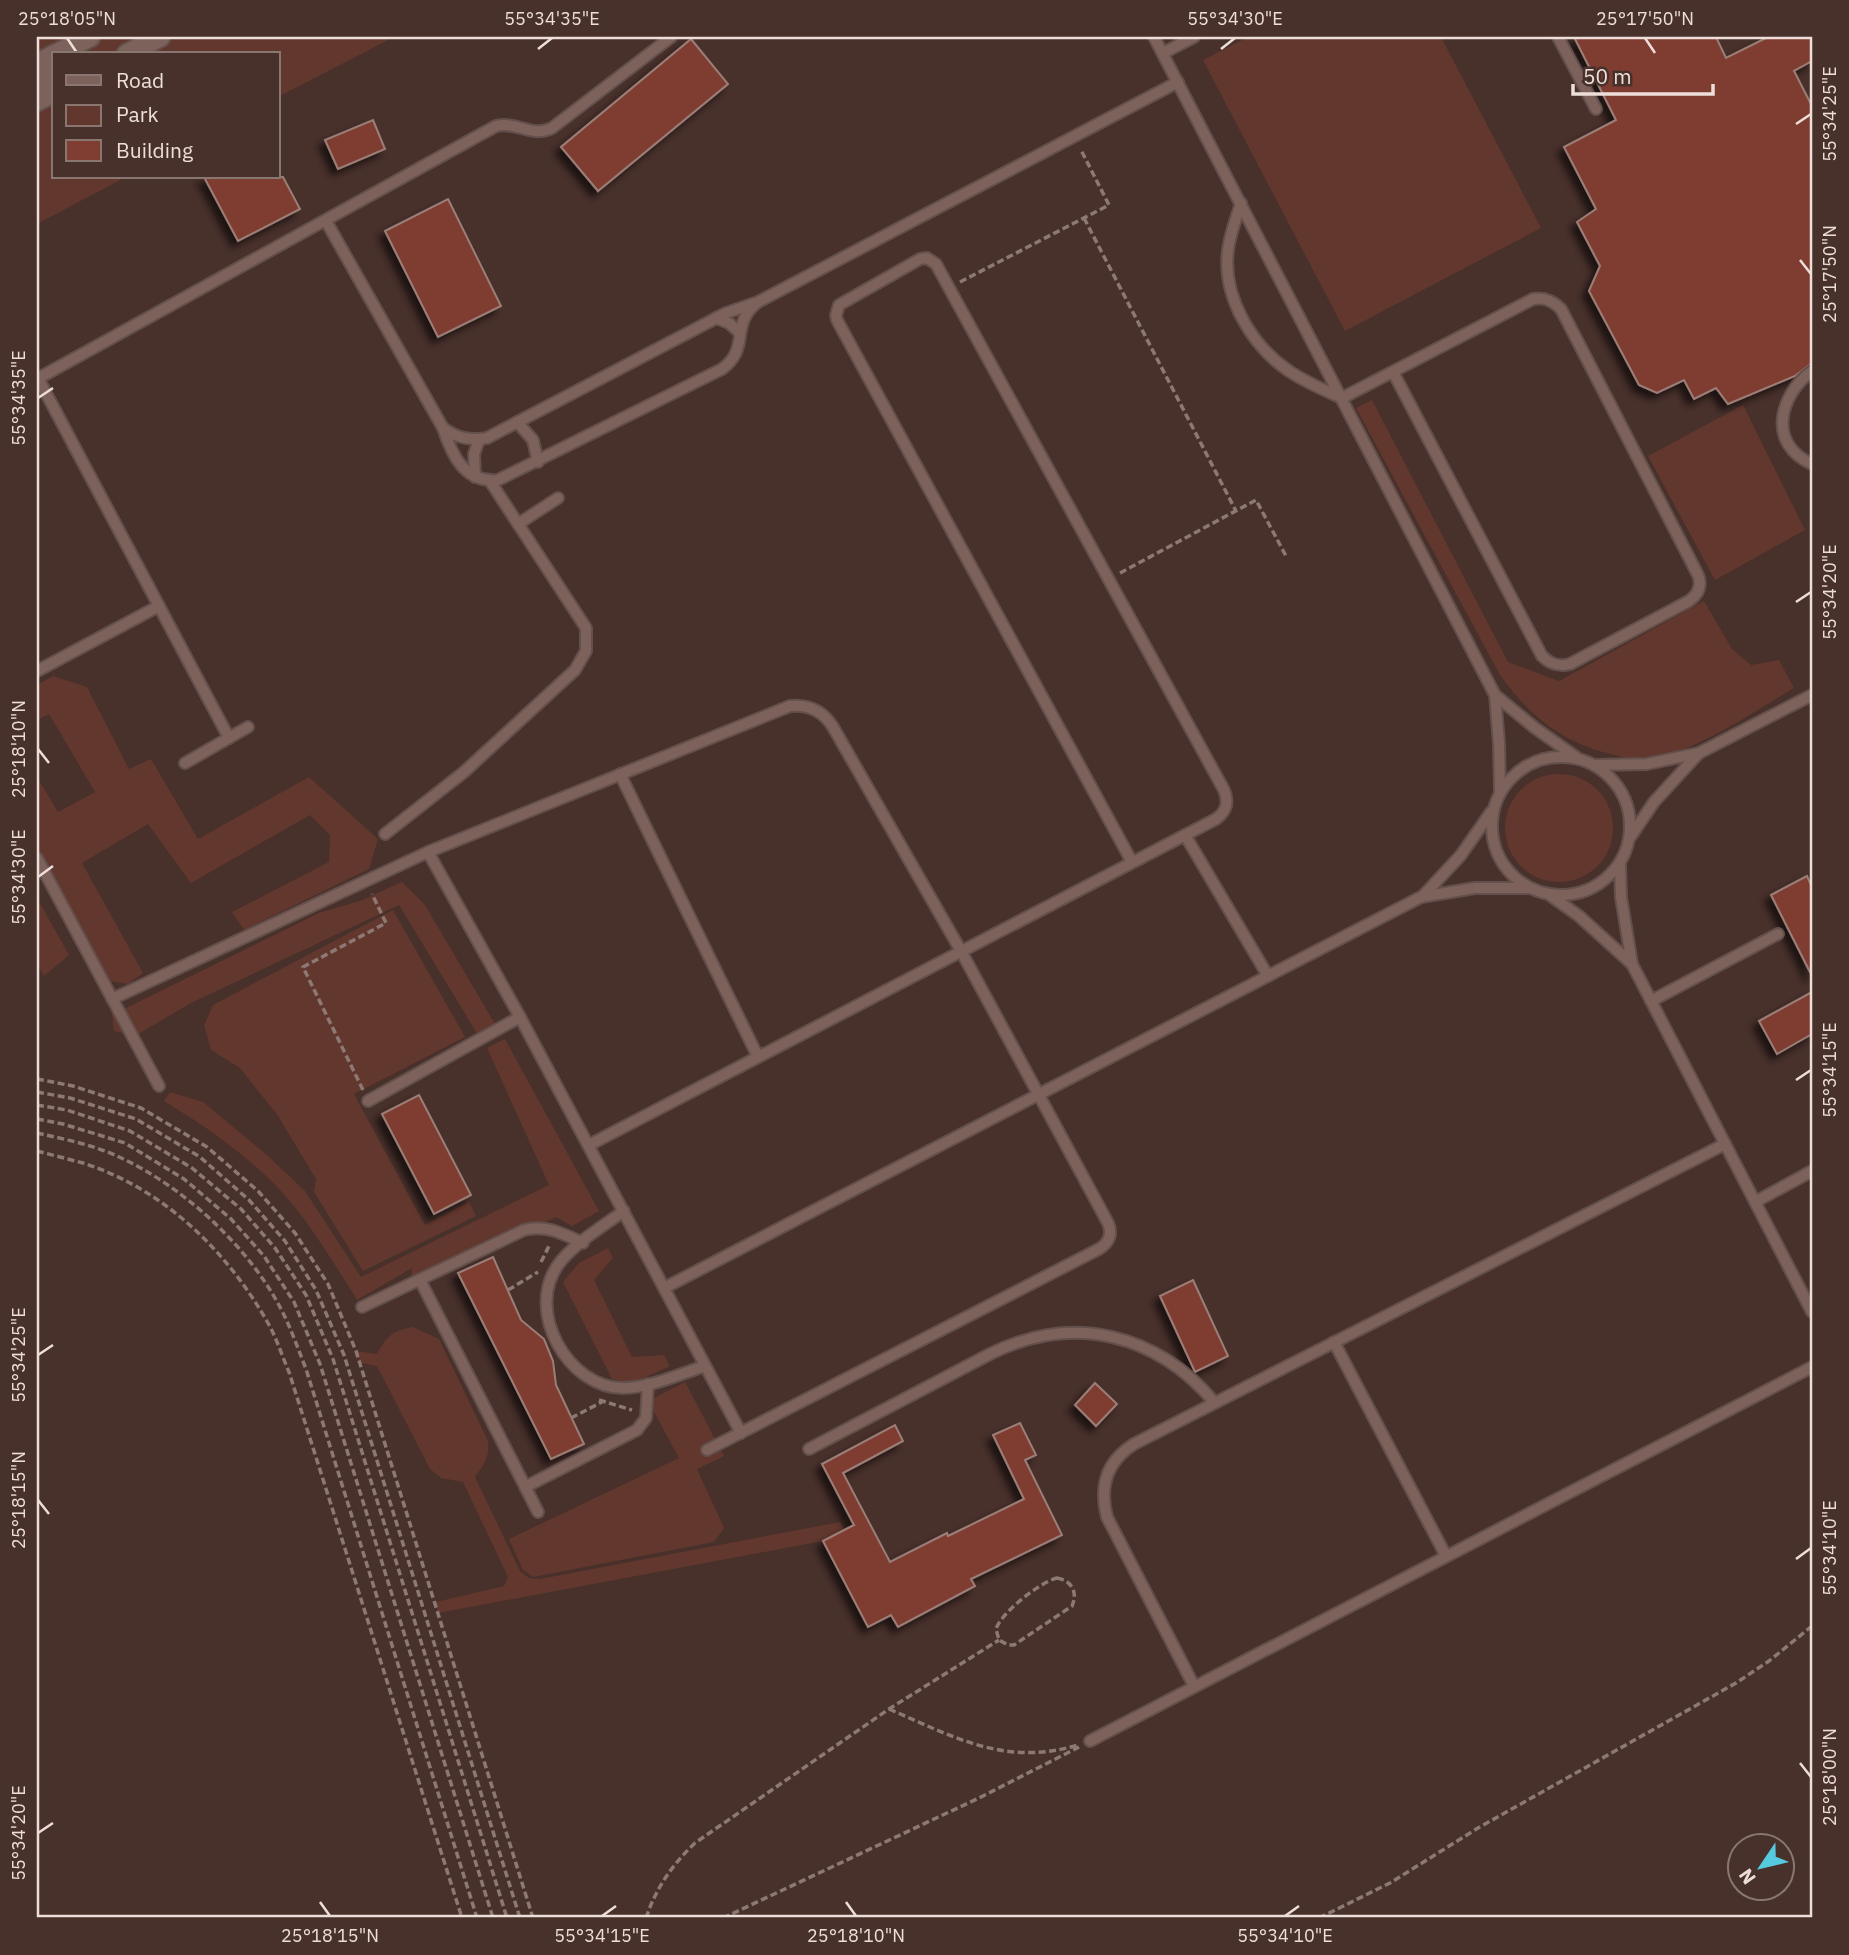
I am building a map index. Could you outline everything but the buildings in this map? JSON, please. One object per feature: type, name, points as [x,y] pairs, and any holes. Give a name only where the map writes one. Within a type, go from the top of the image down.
[{"type":"street","points":[[131,52],[160,37]]},
{"type":"lane","points":[[229,738],[37,378],[496,126],[510,125],[535,132],[548,130],[671,37]]},
{"type":"lane","points":[[1154,37],[1495,695],[1500,792]]},
{"type":"lane","points":[[1163,53],[1194,37]]},
{"type":"lane","points":[[1559,37],[1597,109]]},
{"type":"lane","points":[[443,428],[460,438],[487,438],[716,318],[736,308],[758,302],[1178,82]]},
{"type":"lane","points":[[1241,203],[1228,252],[1229,279],[1237,307],[1251,333],[1269,356],[1290,372],[1342,398]]},
{"type":"lane","points":[[326,221],[443,428],[460,465],[475,477],[490,481],[505,478],[722,369],[729,364],[738,350],[739,332],[745,315],[758,302]]},
{"type":"lane","points":[[589,1145],[1185,835],[1222,815],[1225,809],[1226,796],[936,264],[923,258],[844,302],[839,306],[836,315],[1132,862]]},
{"type":"lane","points":[[1342,398],[1533,299],[1544,298],[1556,304],[1698,575],[1700,584],[1697,594],[1689,601],[1570,664],[1554,665],[1547,661],[1393,372]]},
{"type":"lane","points":[[716,318],[729,323],[739,332]]},
{"type":"lane","points":[[1812,371],[1795,387],[1788,399],[1782,427],[1793,451],[1812,464]]},
{"type":"lane","points":[[517,422],[533,440],[538,462]]},
{"type":"lane","points":[[475,477],[474,454],[479,440]]},
{"type":"lane","points":[[385,834],[502,740],[582,662],[588,639],[586,628],[490,481]]},
{"type":"lane","points":[[517,524],[558,498]]},
{"type":"lane","points":[[37,671],[159,606]]},
{"type":"lane","points":[[1495,695],[1535,728],[1608,776],[1627,805],[1629,839]]},
{"type":"lane","points":[[1594,765],[1647,764],[1699,753],[1812,695]]},
{"type":"lane","points":[[112,999],[428,852],[790,706],[816,709],[829,719],[961,951],[1111,1233],[1107,1243],[1099,1249],[707,1450]]},
{"type":"lane","points":[[185,763],[248,727]]},
{"type":"lane","points":[[1550,895],[1570,895],[1590,890],[1607,879],[1620,863],[1629,839],[1661,794],[1699,753]]},
{"type":"lane","points":[[1421,897],[1461,855],[1493,810],[1500,792],[1511,777],[1525,766],[1543,759],[1579,759]]},
{"type":"lane","points":[[620,775],[758,1056]]},
{"type":"lane","points":[[1493,810],[1491,828],[1494,847],[1508,871],[1530,888]]},
{"type":"lane","points":[[1185,835],[1268,976]]},
{"type":"lane","points":[[428,852],[589,1145],[741,1433]]},
{"type":"lane","points":[[37,858],[159,1086]]},
{"type":"lane","points":[[1620,863],[1621,897],[1632,964],[1812,1312]]},
{"type":"lane","points":[[664,1288],[1421,897],[1475,887],[1530,888],[1550,895],[1579,916],[1632,964]]},
{"type":"lane","points":[[1651,1001],[1778,934]]},
{"type":"lane","points":[[368,1101],[520,1017]]},
{"type":"lane","points":[[1194,1686],[1107,1517],[1103,1493],[1109,1469],[1124,1450],[1725,1144]]},
{"type":"lane","points":[[1755,1202],[1812,1171]]},
{"type":"lane","points":[[624,1210],[569,1253],[554,1272],[546,1295],[546,1312],[558,1342],[573,1367],[596,1383],[622,1388],[642,1385],[705,1366]]},
{"type":"lane","points":[[362,1307],[532,1228],[550,1228],[583,1243]]},
{"type":"lane","points":[[420,1280],[537,1512]]},
{"type":"lane","points":[[809,1449],[1007,1345],[1044,1335],[1082,1333],[1139,1345],[1173,1363],[1195,1381],[1215,1403]]},
{"type":"lane","points":[[1334,1342],[1446,1556]]},
{"type":"lane","points":[[1090,1741],[1812,1367]]},
{"type":"lane","points":[[525,1487],[638,1430],[646,1418],[642,1385]]},
{"type":"path","points":[[948,288],[1109,205],[1074,137]]},
{"type":"path","points":[[1084,218],[1236,510]]},
{"type":"path","points":[[1108,580],[1256,500],[1286,556]]},
{"type":"path","points":[[365,881],[386,923],[303,967],[368,1101]]},
{"type":"path","points":[[37,1079],[73,1086],[141,1108],[207,1147],[265,1199],[295,1233],[328,1284],[356,1351],[533,1918]]},
{"type":"path","points":[[37,1092],[70,1098],[136,1119],[200,1157],[249,1200],[285,1241],[316,1290],[344,1355],[520,1918]]},
{"type":"path","points":[[37,1105],[67,1110],[130,1131],[192,1168],[240,1209],[275,1248],[306,1295],[332,1359],[507,1918]]},
{"type":"path","points":[[37,1119],[125,1143],[184,1178],[239,1228],[264,1256],[293,1302],[320,1364],[492,1918]]},
{"type":"path","points":[[37,1133],[119,1157],[176,1191],[221,1229],[252,1265],[281,1309],[306,1369],[477,1918]]},
{"type":"path","points":[[37,1151],[85,1164],[119,1179],[173,1211],[219,1254],[244,1283],[270,1326],[289,1372],[461,1918]]},
{"type":"path","points":[[508,1290],[538,1272]]},
{"type":"path","points":[[571,1418],[602,1402]]},
{"type":"path","points":[[1057,1578],[1069,1583],[1073,1588],[1075,1600],[1068,1610],[1014,1644],[1009,1645],[999,1640],[996,1635],[997,1624],[1033,1592],[1057,1578]]},
{"type":"path","points":[[1319,1918],[1390,1883],[1478,1828],[1736,1683],[1769,1661],[1812,1626]]},
{"type":"path","points":[[646,1918],[662,1883],[682,1855],[695,1843],[889,1709],[999,1640]]},
{"type":"path","points":[[889,1709],[977,1746],[994,1750],[1028,1753],[1090,1741]]},
{"type":"path","points":[[723,1918],[979,1798],[1090,1741]]},
{"type":"green space","points":[[37,37],[394,37],[280,96],[280,52],[52,52],[52,178],[124,178],[37,224]]},
{"type":"green space","points":[[1248,37],[1441,37],[1541,228],[1345,331],[1203,60]]},
{"type":"green space","points":[[1372,400],[1508,662],[1559,681],[1704,601],[1732,649],[1751,665],[1779,660],[1794,688],[1705,740],[1649,759],[1606,753],[1559,733],[1534,714],[1500,675],[1356,408]]},
{"type":"green space","points":[[1743,405],[1805,530],[1715,580],[1648,456]]},
{"type":"green space","points":[[53,676],[87,687],[129,769],[151,759],[198,839],[309,777],[378,839],[369,869],[244,930],[232,912],[329,862],[330,835],[310,815],[191,883],[148,824],[82,863],[143,973],[128,984],[101,980],[37,851],[37,777],[58,812],[95,792],[49,714],[37,720],[37,685]]},
{"type":"green space","points":[[1559,774],[1580,778],[1597,790],[1609,807],[1613,828],[1609,849],[1597,866],[1580,878],[1559,882],[1538,878],[1521,866],[1509,849],[1505,828],[1509,807],[1521,790],[1538,778]]},
{"type":"green space","points":[[402,882],[425,905],[495,1024],[478,1035],[399,905],[191,1003],[135,1036],[114,1031],[112,1015],[319,913],[360,901]]},
{"type":"green space","points":[[37,898],[69,955],[44,976],[37,965]]},
{"type":"green space","points":[[393,910],[465,1037],[354,1094],[425,1225],[469,1202],[476,1216],[363,1271],[314,1192],[316,1179],[278,1116],[240,1068],[211,1050],[204,1025],[213,1005]]},
{"type":"green space","points":[[505,1039],[599,1211],[572,1226],[556,1217],[410,1289],[412,1268],[357,1300],[311,1229],[274,1184],[222,1139],[164,1101],[170,1092],[203,1102],[268,1156],[305,1191],[361,1277],[549,1185],[487,1048]]},
{"type":"green space","points":[[608,1248],[613,1258],[594,1280],[632,1357],[664,1355],[670,1366],[633,1383],[612,1379],[563,1282],[579,1263]]},
{"type":"green space","points":[[413,1327],[439,1339],[488,1441],[486,1461],[475,1477],[520,1571],[529,1578],[540,1579],[840,1522],[845,1530],[823,1541],[438,1613],[436,1602],[504,1586],[508,1577],[463,1482],[441,1478],[430,1469],[377,1366],[360,1363],[356,1351],[377,1354],[391,1335]]},
{"type":"green space","points":[[685,1382],[724,1456],[697,1469],[724,1528],[714,1542],[533,1577],[523,1570],[509,1539],[679,1458],[648,1401]]}]
